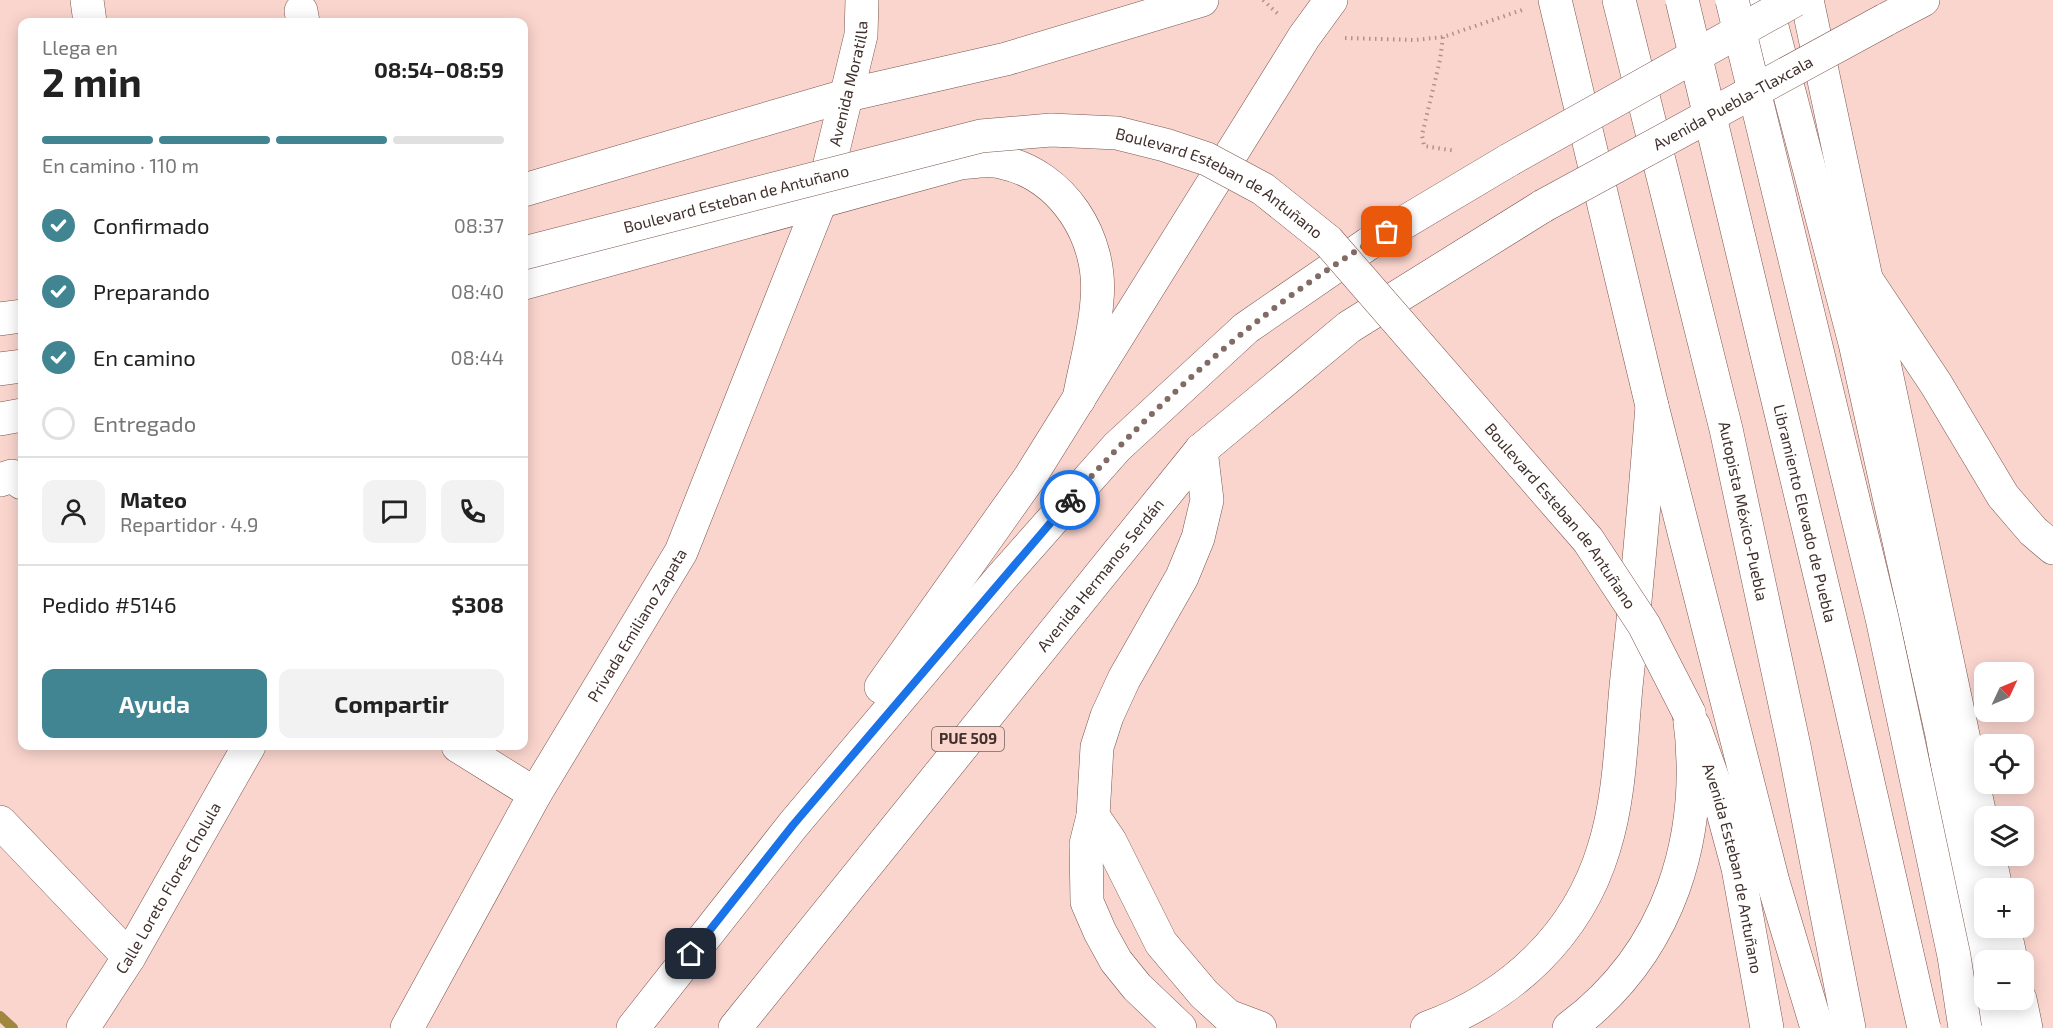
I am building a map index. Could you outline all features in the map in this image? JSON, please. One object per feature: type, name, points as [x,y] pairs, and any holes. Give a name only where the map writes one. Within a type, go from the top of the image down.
[{"type":"main road","points":[[87,0],[89,18]]},
{"type":"main road","name":"Avenida Moratilla","points":[[821,200],[861,35],[862,0]]},
{"type":"main road","points":[[528,189],[848,95],[1006,59],[1202,0]]},
{"type":"main road","points":[[793,825],[813,783],[906,656],[1030,477],[1304,37],[1330,0]]},
{"type":"main road","name":"Autopista México-Puebla","points":[[1619,0],[1726,429],[1794,746],[1849,1028]]},
{"type":"main road","name":"Libramiento Elevado de Puebla","points":[[1682,0],[1840,659],[1924,1028]]},
{"type":"main road","points":[[1732,0],[1882,618],[1954,956],[1965,1028]]},
{"type":"main road","points":[[1765,0],[1855,343],[1942,735],[1980,950]]},
{"type":"main road","points":[[633,1028],[793,825],[1001,578],[1117,447],[1246,328],[1368,243],[1506,162],[1795,0]]},
{"type":"main road","points":[[1807,0],[1978,806]]},
{"type":"main road","name":"Avenida Puebla-Tlaxcala","points":[[1543,206],[1923,0]]},
{"type":"main road","points":[[1541,4],[1652,406],[1773,882],[1818,1028]]},
{"type":"main road","name":"Boulevard Esteban de Antuñano","points":[[528,253],[981,136],[1051,130],[1117,133],[1207,159],[1263,189],[1328,241],[1359,276],[1588,540],[1644,625],[1689,713]]},
{"type":"main road","points":[[528,282],[960,163],[999,161],[1020,168],[1041,179],[1074,211],[1086,231],[1094,254],[1097,300],[1079,401]]},
{"type":"main road","name":"Privada Emiliano Zapata","points":[[407,1028],[535,794],[681,552],[821,200]]},
{"type":"main road","name":"Avenida Hermanos Serdán","points":[[735,1028],[1201,450],[1349,327],[1543,206]]},
{"type":"main road","points":[[1866,279],[1942,394],[2003,496],[2033,531],[2053,548]]},
{"type":"main road","points":[[0,319],[18,317]]},
{"type":"main road","points":[[0,369],[18,367]]},
{"type":"main road","points":[[1427,1028],[1455,1018],[1490,1000],[1521,977],[1548,949],[1572,918],[1590,884],[1604,848],[1613,809],[1637,589],[1652,406]]},
{"type":"main road","points":[[0,419],[18,415]]},
{"type":"main road","points":[[1180,1028],[1152,1004],[1116,961],[1087,902],[1086,844],[1093,816],[1097,747],[1107,716],[1124,679],[1182,578],[1198,538],[1207,500],[1201,450]]},
{"type":"main road","points":[[1569,1028],[1607,995],[1630,968],[1667,906],[1681,869],[1694,801],[1695,752],[1689,713]]},
{"type":"main road","name":"Avenida Esteban de Antuñano","points":[[1689,713],[1717,790],[1738,868],[1767,1028]]},
{"type":"main road","name":"Calle Loreto Flores Cholula","points":[[83,1028],[129,957],[247,750]]},
{"type":"main road","points":[[464,750],[535,794]]},
{"type":"main road","points":[[1093,816],[1110,842],[1161,943],[1204,994],[1228,1016],[1260,1028]]},
{"type":"main road","points":[[0,822],[129,957]]},
{"type":"main road","points":[[1991,1010],[1995,1028]]},
{"type":"main road","points":[[2022,1010],[2026,1028]]},
{"type":"path","points":[[1263,0],[1304,37],[1415,40],[1443,37],[1541,4]]},
{"type":"path","points":[[1443,37],[1440,60],[1422,135],[1424,146],[1491,157],[1506,162]]},
{"type":"waterway","points":[[0,1016],[13,1028]]},
{"type":"way so far","points":[[1070,500],[1117,447],[1246,328],[1387,232]]},
{"type":"route","points":[[691,954],[793,825],[1001,578],[1070,500]]}]
